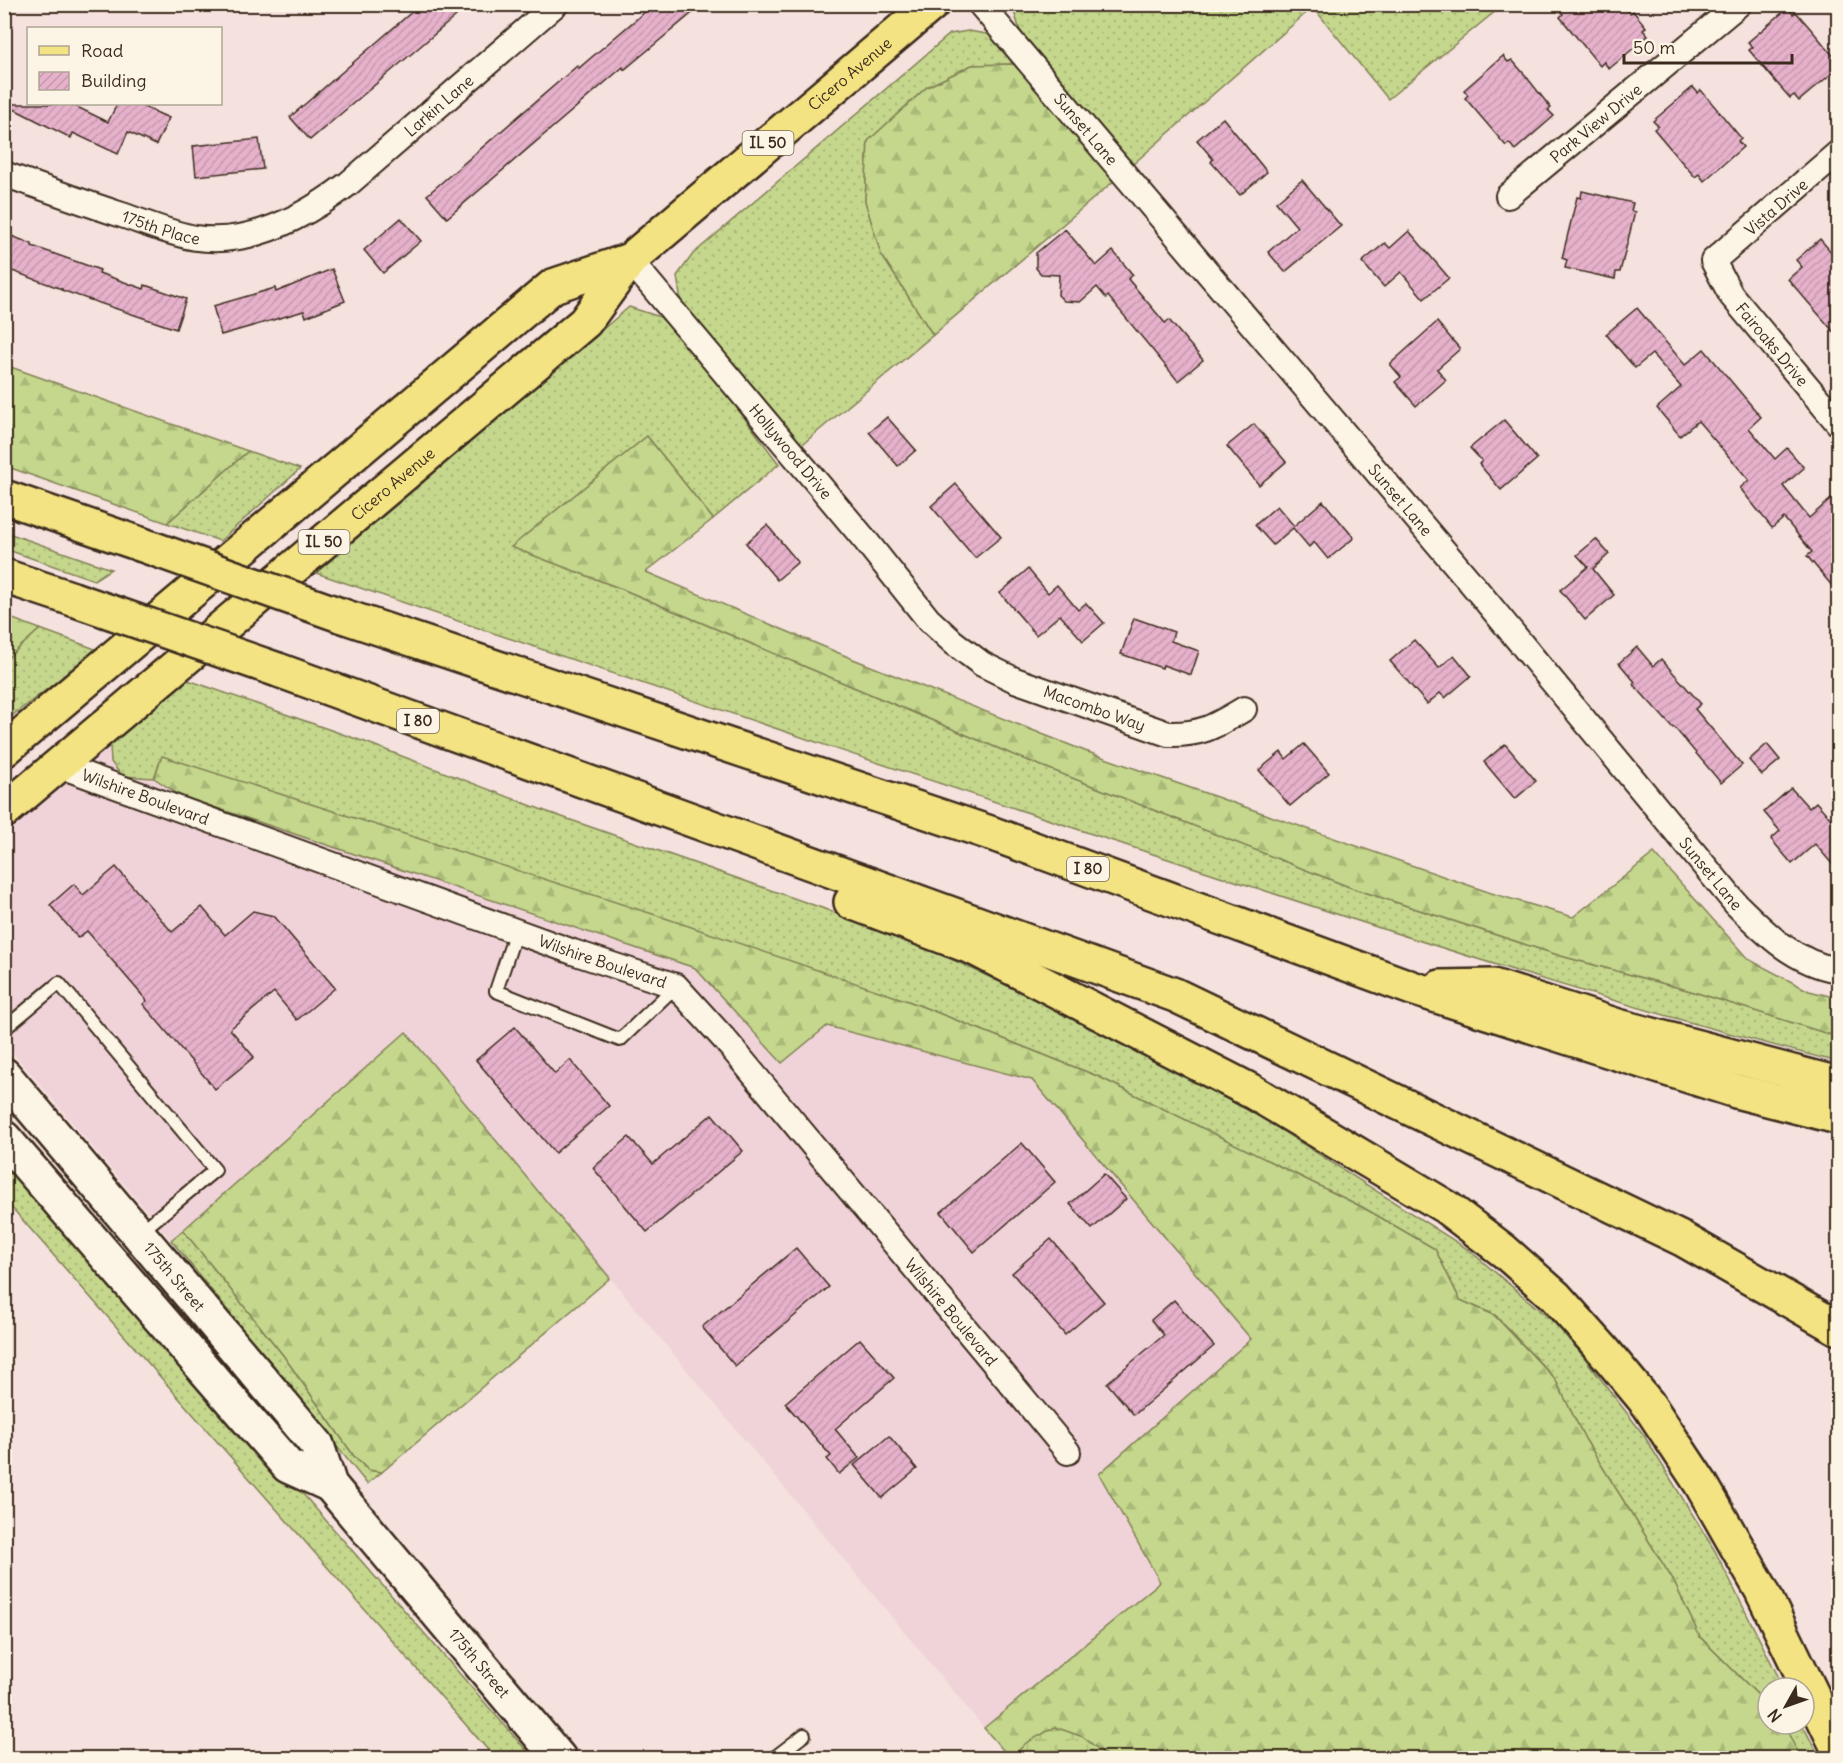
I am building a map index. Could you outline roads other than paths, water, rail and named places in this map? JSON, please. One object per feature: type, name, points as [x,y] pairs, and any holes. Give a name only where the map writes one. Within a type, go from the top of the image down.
[{"type":"main road","name":"Cicero Avenue","points":[[4,811],[585,322],[630,260],[932,4]]},
{"type":"main road","name":"Cicero Avenue","points":[[4,750],[553,286],[630,260]]},
{"type":"main road","name":"I 80","points":[[4,497],[340,615],[993,834],[1412,988],[1736,1091],[1839,1117]]},
{"type":"main road","name":"I 80","points":[[4,576],[278,670],[1175,995],[1684,1240],[1839,1328]]},
{"type":"main road","points":[[558,773],[827,893],[984,953],[1262,1098],[1446,1207],[1496,1245],[1555,1296],[1648,1404],[1701,1484],[1761,1589],[1839,1748]]},
{"type":"main road","points":[[1412,988],[1493,986],[1618,1026],[1839,1084]]},
{"type":"street","name":"Larkin Lane","points":[[320,205],[348,184],[556,4]]},
{"type":"street","name":"Sunset Lane","points":[[980,4],[1472,584],[1736,904],[1775,942],[1814,964],[1839,970]]},
{"type":"street","name":"Park View Drive","points":[[1508,196],[1739,4]]},
{"type":"street","name":"Vista Drive","points":[[1713,261],[1839,153]]},
{"type":"street","name":"175th Place","points":[[4,174],[168,231],[198,238],[226,238],[255,233],[285,224],[320,205]]},
{"type":"street","name":"Hollywood Drive","points":[[630,260],[866,541],[928,619],[953,642]]},
{"type":"street","name":"Fairoaks Drive","points":[[1713,261],[1731,295],[1839,423]]},
{"type":"street","name":"Macombo Way","points":[[953,642],[982,664],[1015,680],[1168,734],[1192,734],[1212,728],[1244,709]]},
{"type":"street","name":"Wilshire Boulevard","points":[[58,765],[516,931],[676,986],[734,1050],[1068,1452]]},
{"type":"street","name":"175th Street","points":[[4,1075],[317,1445],[330,1485],[559,1758]]},
{"type":"street","name":"175th Street","points":[[4,1138],[288,1466],[330,1485]]},
{"type":"lane","points":[[516,931],[496,991],[620,1040],[676,986]]},
{"type":"lane","points":[[4,1029],[59,983],[215,1170],[138,1233]]},
{"type":"lane","points":[[774,1758],[804,1735]]}]
